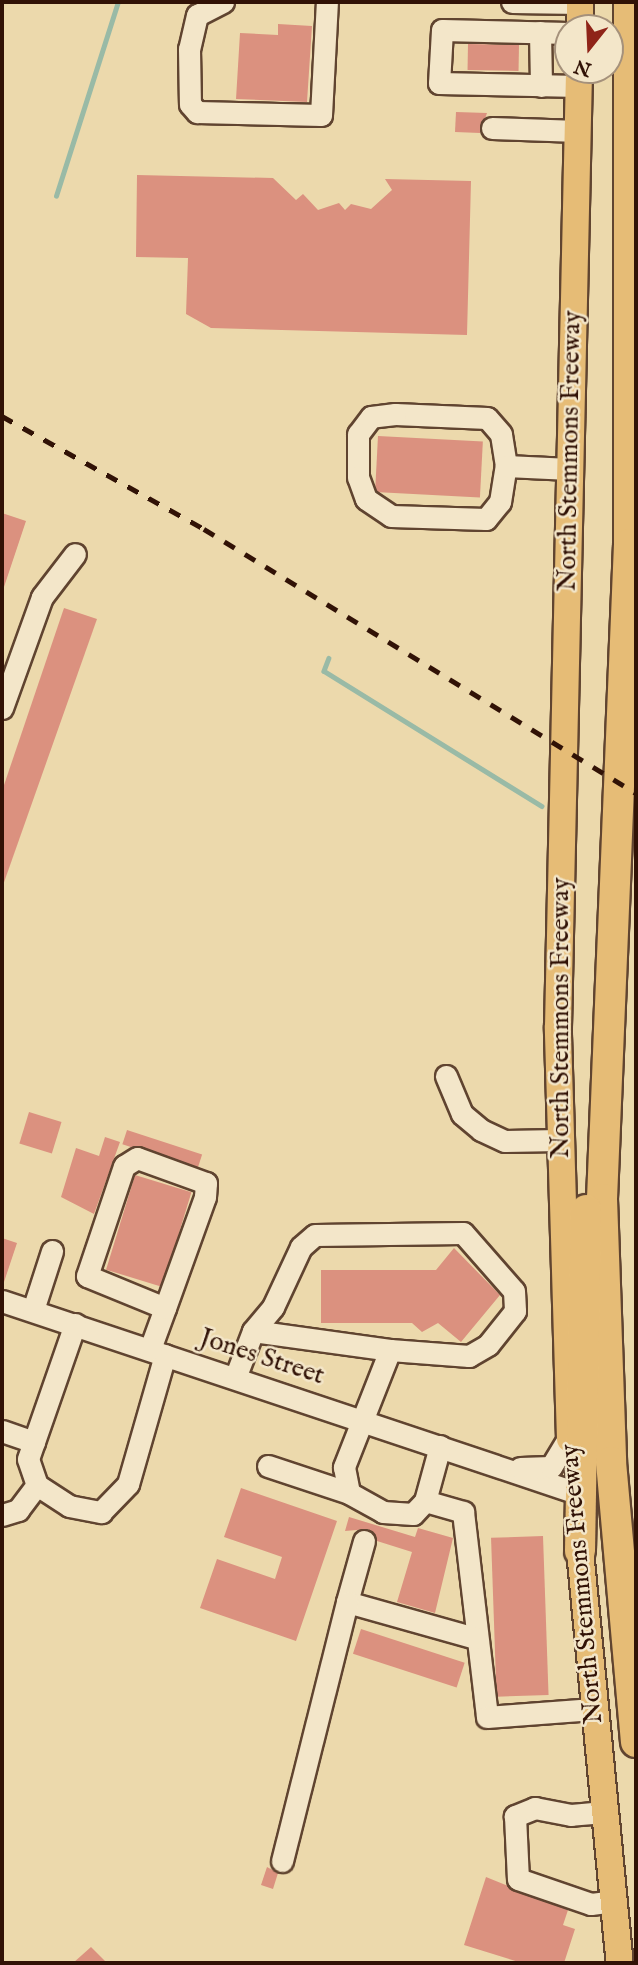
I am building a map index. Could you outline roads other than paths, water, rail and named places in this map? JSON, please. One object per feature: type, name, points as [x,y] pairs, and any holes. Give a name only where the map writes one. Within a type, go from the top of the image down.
[{"type":"highway","name":"North Stemmons Freeway","points":[[629,2],[629,544],[602,1155],[608,1415],[636,1742]]},
{"type":"highway","points":[[580,1551],[585,1526],[584,1219],[602,1155]]},
{"type":"main road","name":"North Stemmons Freeway","points":[[579,84],[559,1140],[574,1492],[593,1709],[620,1963]]},
{"type":"street","points":[[223,2],[197,15],[189,63],[190,104],[197,112],[321,115],[327,2]]},
{"type":"street","points":[[512,2],[580,11]]},
{"type":"street","points":[[554,32],[442,30],[438,47],[439,83],[541,86],[554,83]]},
{"type":"street","points":[[540,32],[541,86]]},
{"type":"street","points":[[492,128],[578,131]]},
{"type":"street","points":[[395,414],[487,418],[500,434],[506,467],[500,502],[486,519],[391,516],[366,499],[358,477],[358,434],[371,417],[395,414]]},
{"type":"street","points":[[506,467],[570,469]]},
{"type":"street","points":[[2,708],[42,597],[75,554]]},
{"type":"street","points":[[446,1076],[462,1114],[481,1130],[505,1141],[559,1140]]},
{"type":"street","points":[[75,1324],[28,1459],[37,1485],[69,1506],[101,1512],[128,1484],[158,1352],[165,1308],[206,1183],[137,1158],[124,1166],[87,1276],[165,1308]]},
{"type":"street","points":[[235,1378],[253,1332],[273,1307],[301,1247],[315,1235],[463,1233],[514,1291],[516,1311],[488,1345],[469,1356],[390,1350],[253,1332]]},
{"type":"street","points":[[33,1310],[52,1251]]},
{"type":"street","name":"Jones Street","points":[[2,1301],[504,1466],[574,1492]]},
{"type":"street","points":[[349,1493],[344,1467],[390,1350]]},
{"type":"street","points":[[2,1431],[34,1442]]},
{"type":"street","name":"Jones Street","points":[[504,1466],[551,1467],[570,1435]]},
{"type":"street","points":[[268,1466],[349,1493],[369,1507],[399,1515],[413,1514],[425,1501],[440,1446]]},
{"type":"street","points":[[2,1515],[18,1510],[37,1485]]},
{"type":"street","points":[[425,1501],[463,1511],[475,1638],[491,1719],[593,1709]]},
{"type":"street","points":[[282,1861],[364,1541]]},
{"type":"street","points":[[347,1602],[475,1638]]},
{"type":"street","points":[[604,1812],[571,1815],[535,1808],[515,1816],[518,1879],[591,1904],[614,1900]]},
{"type":"waterway","points":[[56,196],[118,2]]},
{"type":"waterway","points":[[329,658],[324,671],[542,806]]},
{"type":"railway","points":[[2,416],[204,529],[636,793]]}]
